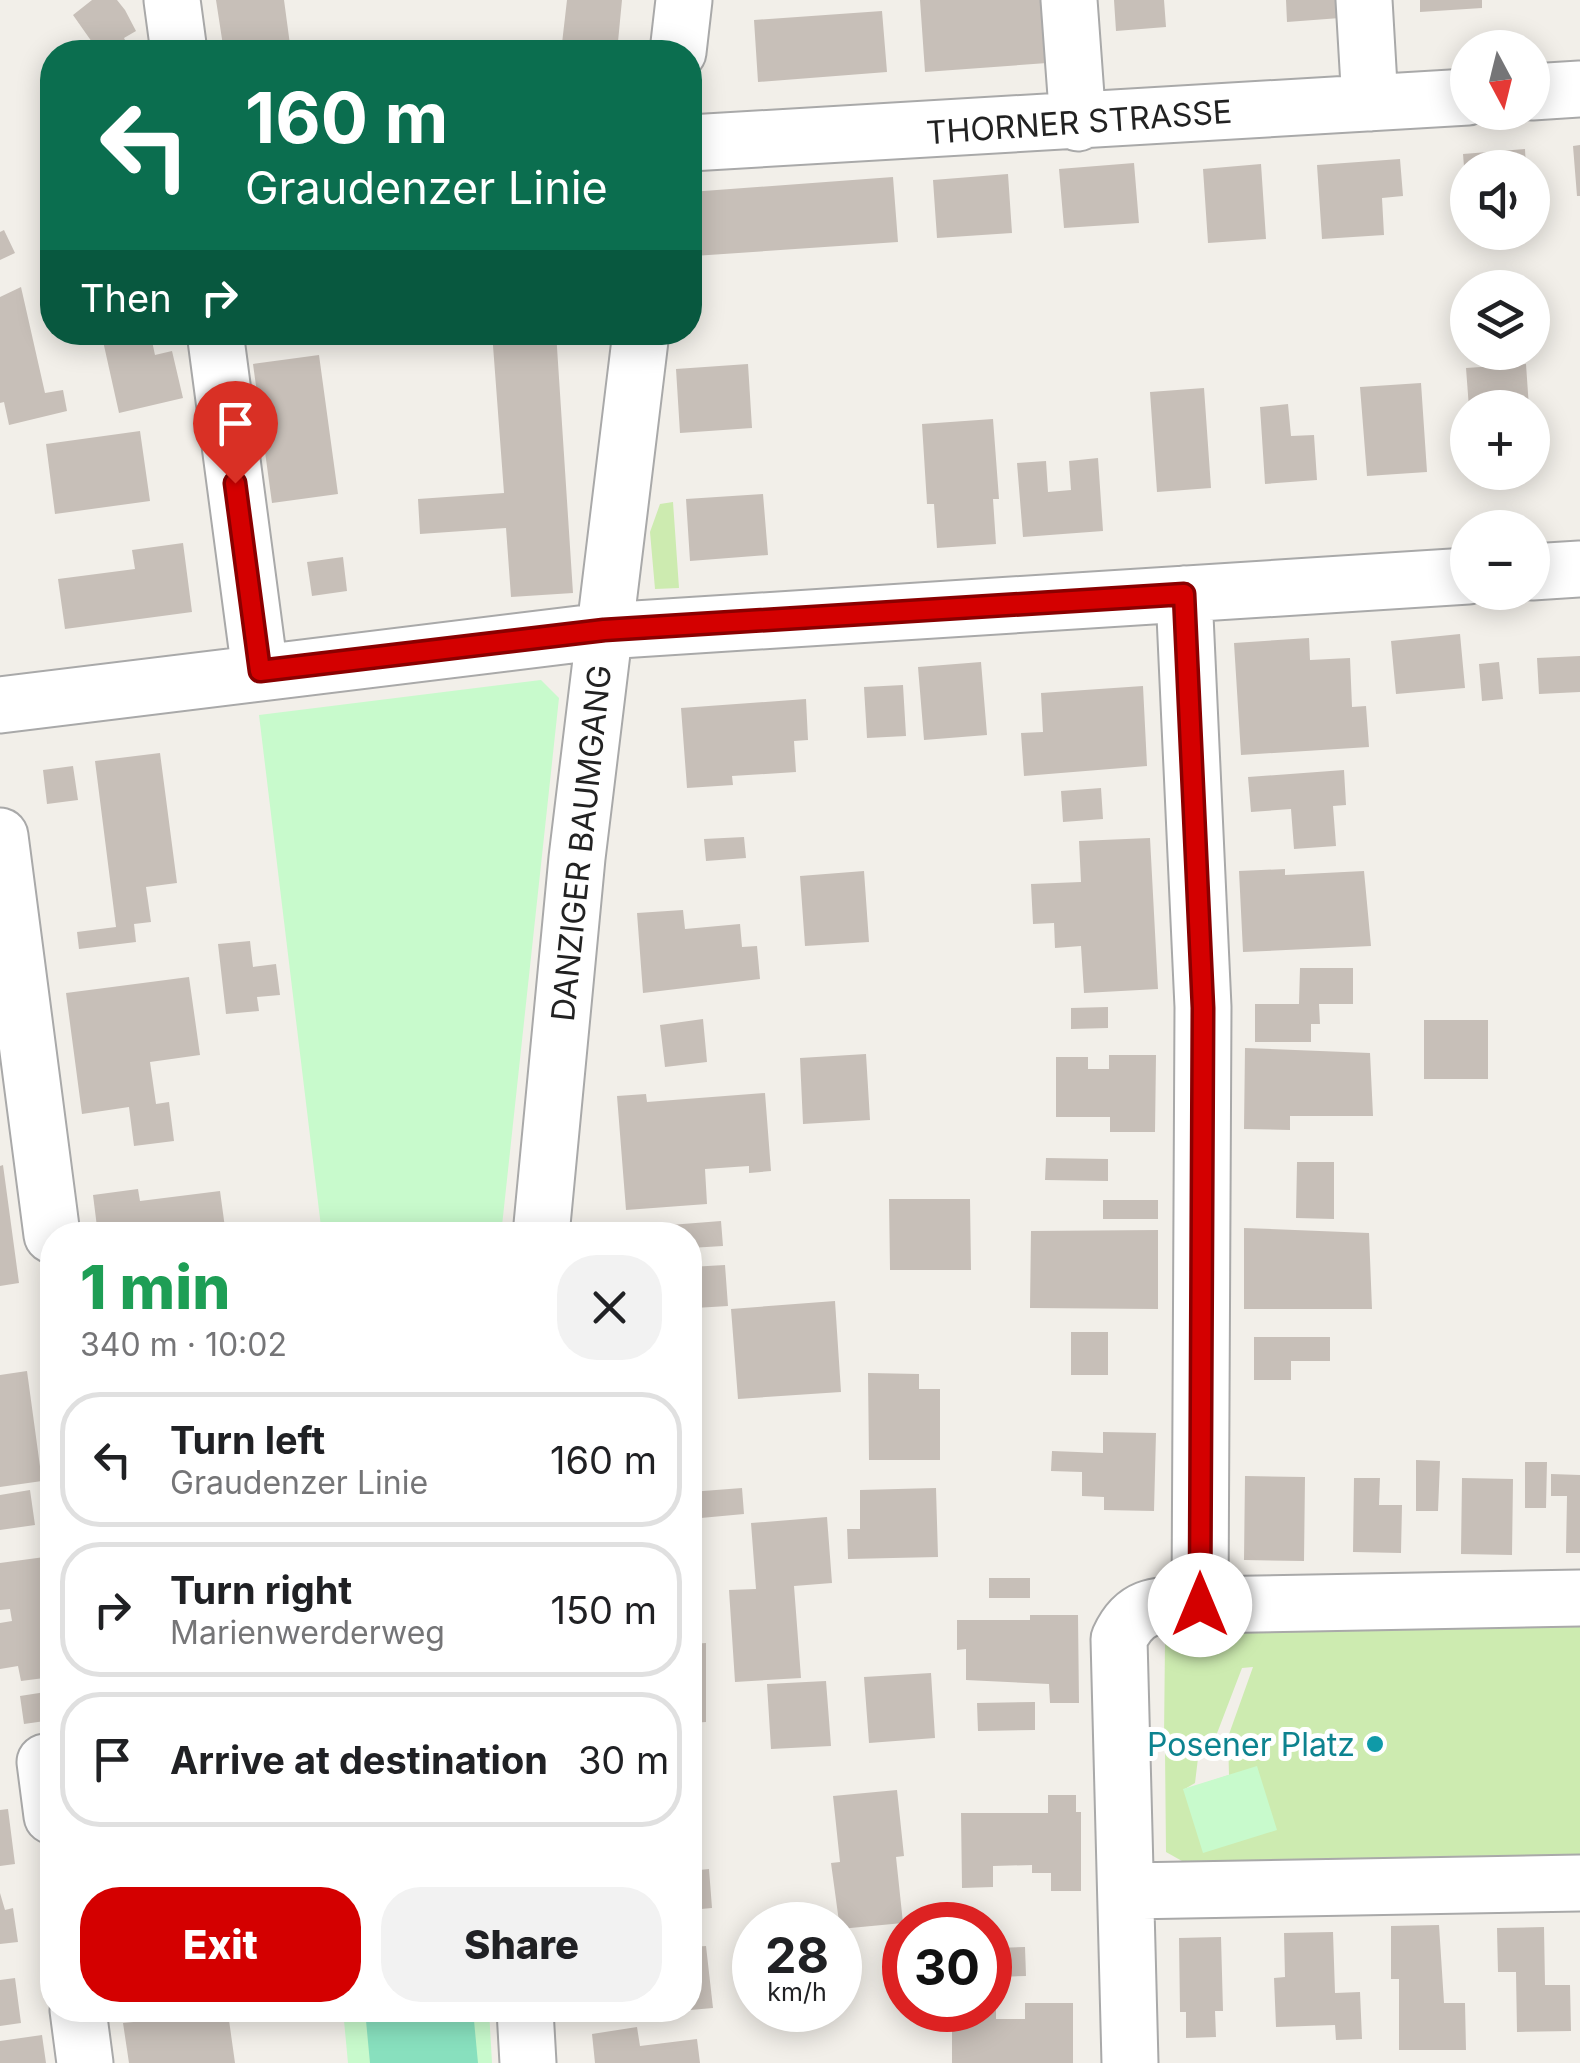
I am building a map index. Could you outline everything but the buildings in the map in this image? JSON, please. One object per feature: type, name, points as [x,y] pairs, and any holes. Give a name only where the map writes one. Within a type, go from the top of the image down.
[{"type":"street","points":[[172,0],[177,40]]},
{"type":"street","points":[[679,40],[684,0]]},
{"type":"street","points":[[1069,0],[1078,123]]},
{"type":"street","points":[[1364,0],[1370,103]]},
{"type":"street","points":[[1550,91],[1580,89]]},
{"type":"street","name":"THORNER STRASSE","points":[[702,142],[1078,123],[1450,97]]},
{"type":"street","points":[[217,345],[260,671]]},
{"type":"street","name":"DANZIGER BAUMGANG","points":[[542,1222],[604,630],[639,345]]},
{"type":"street","points":[[1550,571],[1580,569]]},
{"type":"street","points":[[0,705],[604,630],[1450,577]]},
{"type":"street","points":[[1184,594],[1203,1008],[1200,1605]]},
{"type":"street","points":[[0,836],[50,1222]]},
{"type":"street","points":[[1130,2063],[1119,1639],[1129,1618],[1150,1606],[1580,1598]]},
{"type":"street","points":[[1128,1891],[1580,1883]]},
{"type":"street","points":[[80,2022],[85,2063]]},
{"type":"street","points":[[526,2022],[528,2063]]},
{"type":"green space","points":[[673,502],[679,588],[655,589],[650,532],[660,504]]},
{"type":"green space","points":[[541,680],[559,698],[502,1222],[320,1222],[259,715]]},
{"type":"green space","name":"Posener Platz","points":[[1580,1624],[1580,1858],[1182,1861],[1166,1852],[1165,1750],[1199,1750],[1195,1783],[1183,1790],[1229,1775],[1228,1737],[1253,1667],[1242,1668],[1216,1736],[1164,1738],[1165,1642],[1181,1629]]},
{"type":"green space","points":[[1257,1766],[1277,1830],[1203,1853],[1183,1789]]},
{"type":"green space","points":[[344,2022],[490,2022],[492,2063],[348,2063]]},
{"type":"green space","points":[[366,2022],[474,2022],[478,2063],[370,2063]]},
{"type":"place","name":"Posener Platz","points":[[1375,1744]]},
{"type":"route","points":[[235,483],[260,671],[604,630],[1184,594],[1203,1008],[1200,1605]]}]
